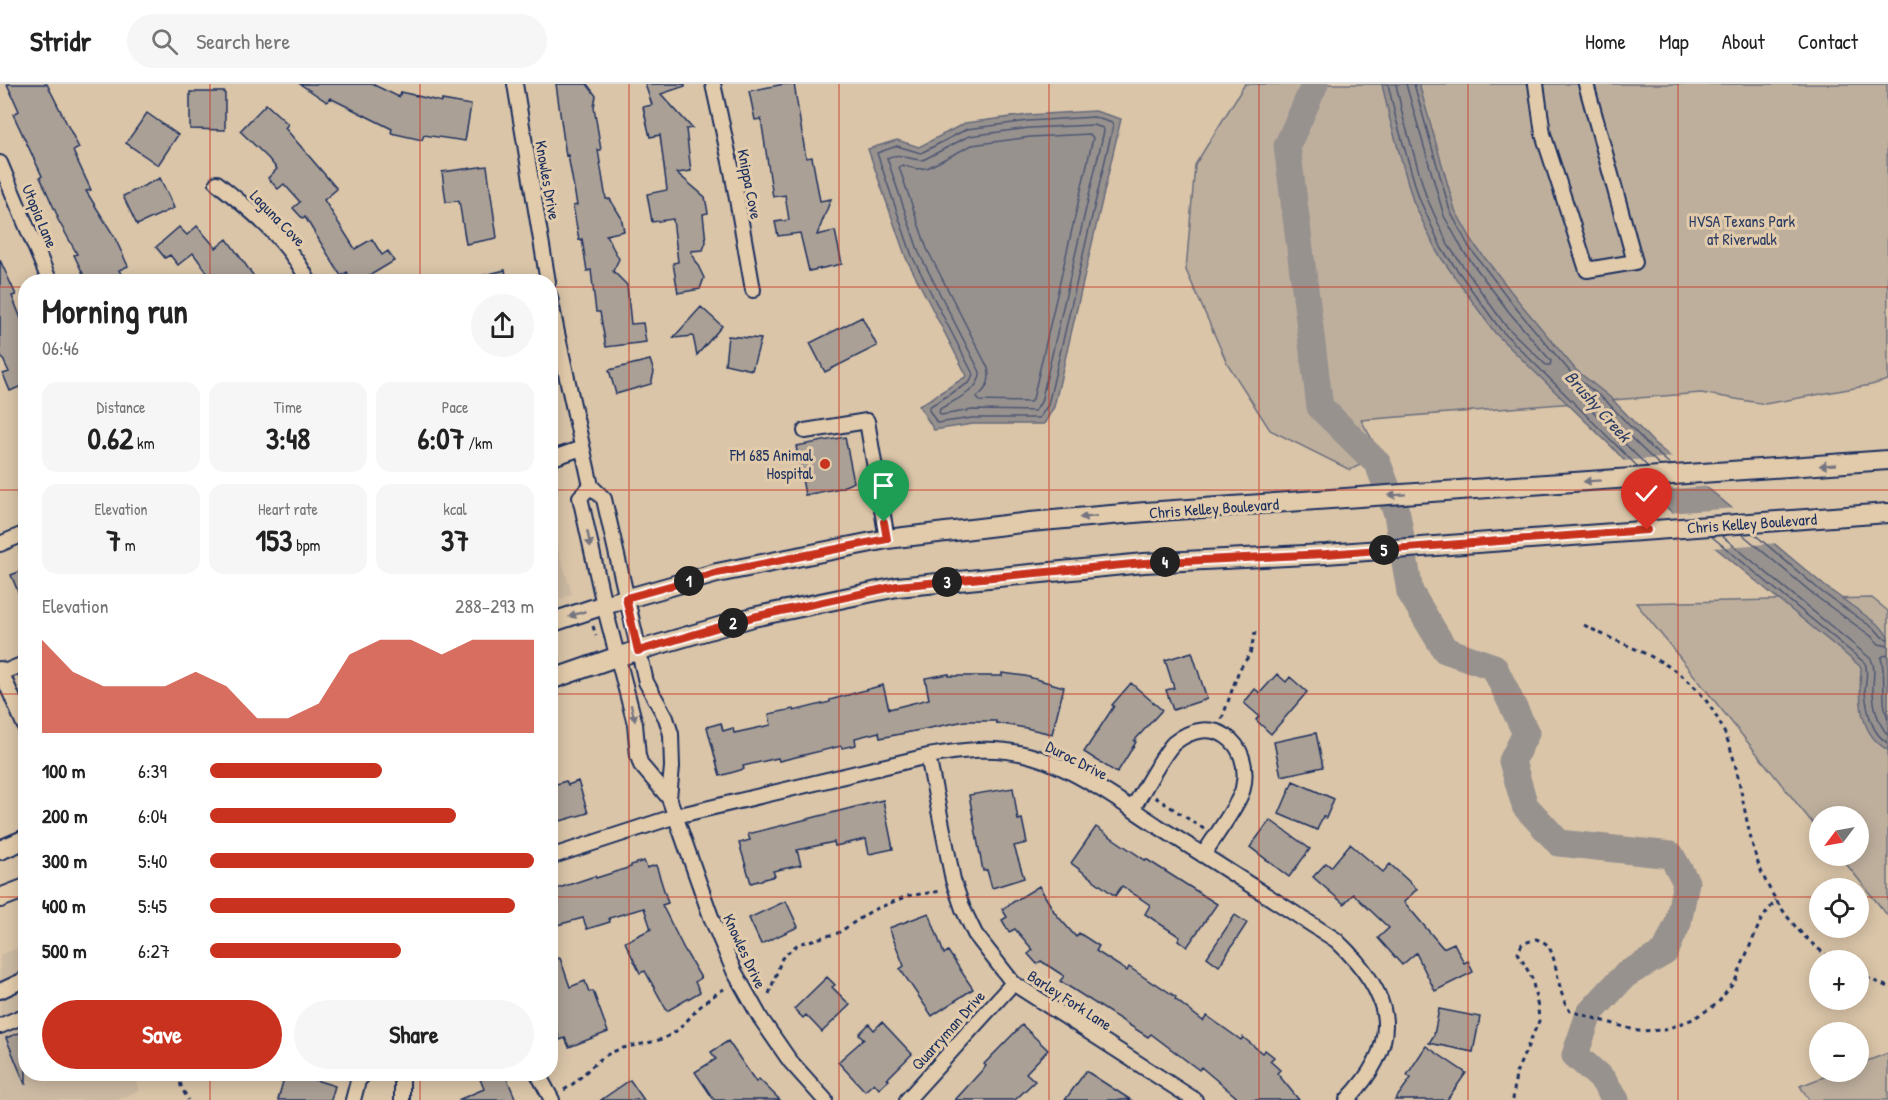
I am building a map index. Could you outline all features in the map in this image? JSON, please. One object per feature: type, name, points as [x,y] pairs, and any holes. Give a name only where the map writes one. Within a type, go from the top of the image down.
[{"type":"main road","name":"Chris Kelley Boulevard","points":[[558,620],[604,604],[717,573],[887,539],[1030,522],[1887,460]]},
{"type":"main road","name":"Chris Kelley Boulevard","points":[[558,677],[616,657],[753,617],[897,586],[1144,563],[1326,554],[1888,513]]},
{"type":"main road","points":[[0,850],[18,842]]},
{"type":"main road","points":[[0,898],[18,891]]},
{"type":"street","name":"Knowles Drive","points":[[515,84],[547,274]]},
{"type":"street","name":"Knippa Cove","points":[[713,84],[732,171],[753,290]]},
{"type":"street","points":[[1536,84],[1543,134],[1587,270],[1635,261],[1586,84]]},
{"type":"street","name":"Utopia Lane","points":[[0,163],[47,274]]},
{"type":"street","name":"Laguna Cove","points":[[217,183],[256,214],[282,240],[305,274]]},
{"type":"street","name":"Knowles Drive","points":[[558,350],[591,486],[604,499],[646,682],[666,718],[671,734],[672,767],[669,798]]},
{"type":"street","points":[[805,431],[867,421],[887,539]]},
{"type":"street","points":[[558,456],[582,448]]},
{"type":"street","name":"Knowles Drive","points":[[591,486],[580,497],[616,657],[636,724],[638,756],[641,765],[669,798],[707,907],[734,971],[761,1019],[790,1061],[825,1100]]},
{"type":"street","points":[[0,544],[18,536]]},
{"type":"street","points":[[18,666],[1,671],[18,710]]},
{"type":"street","points":[[1132,809],[1172,745],[1192,731],[1211,731],[1228,737],[1241,752],[1246,770],[1243,791],[1203,855]]},
{"type":"street","name":"Duroc Drive","points":[[558,854],[676,816],[928,756],[963,749],[998,749],[1029,755],[1064,770],[1132,809],[1336,940],[1358,961],[1375,985],[1384,1008],[1386,1031],[1379,1055],[1365,1081],[1347,1100]]},
{"type":"street","name":"Barley Fork Lane","points":[[928,756],[953,880],[963,909],[975,934],[1013,983],[1195,1100]]},
{"type":"street","points":[[0,990],[18,982]]},
{"type":"street","name":"Quarryman Drive","points":[[907,1100],[1013,983]]},
{"type":"street","points":[[0,1026],[18,1018]]},
{"type":"street","points":[[353,1100],[358,1081]]},
{"type":"street","points":[[402,1081],[402,1100]]},
{"type":"street","points":[[542,1081],[552,1100]]},
{"type":"path","points":[[1584,625],[1656,658],[1679,673],[1701,694],[1718,720],[1734,755],[1751,842],[1759,868],[1776,900],[1802,933],[1820,950]]},
{"type":"path","points":[[593,626],[596,636]]},
{"type":"path","points":[[1222,719],[1239,670],[1251,654],[1254,632]]},
{"type":"path","points":[[1154,796],[1206,830]]},
{"type":"path","points":[[769,994],[782,958],[798,944],[838,933],[871,911],[907,896],[942,891]]},
{"type":"path","points":[[1513,1100],[1516,1073],[1539,1020],[1539,1008],[1532,978],[1518,953],[1522,944],[1536,939],[1546,944],[1551,952],[1564,1003],[1570,1011],[1638,1031],[1664,1030],[1693,1019],[1718,1004],[1735,981],[1761,920],[1776,900]]},
{"type":"path","points":[[1869,979],[1888,987]]},
{"type":"path","points":[[564,1090],[574,1084],[599,1060],[614,1051],[660,1040],[672,1034],[684,1025],[700,1007],[724,989]]},
{"type":"path","points":[[180,1081],[188,1100]]},
{"type":"shaded area","points":[[558,549],[572,594],[558,600]]},
{"type":"shaded area","points":[[18,948],[18,1081],[136,1081],[140,1090],[118,1100],[0,1100],[0,955]]},
{"type":"green space","name":"HVSA Texans Park at Riverwalk","points":[[1245,84],[1887,84],[1888,380],[1765,404],[1701,393],[1361,420],[1381,455],[1350,470],[1270,430],[1227,363],[1186,270],[1195,165]]},
{"type":"green space","points":[[1872,598],[1888,611],[1888,916],[1869,892],[1869,878],[1857,878],[1848,866],[1869,866],[1869,806],[1809,806],[1809,819],[1636,603]]},
{"type":"green space","points":[[1888,1053],[1888,1100],[1809,1100],[1800,1086],[1811,1082],[1869,1082],[1869,1060]]},
{"type":"water","name":"Brushy Creek","points":[[1382,84],[1419,84],[1455,210],[1474,244],[1576,370],[1611,398],[1654,443],[1826,587],[1880,626],[1888,636],[1888,750],[1871,735],[1862,714],[1861,667],[1667,508],[1613,448],[1495,333],[1437,252],[1413,201]]},
{"type":"water","points":[[1095,111],[1121,119],[1054,407],[1044,424],[973,424],[934,430],[919,406],[967,376],[906,258],[868,149],[897,140],[919,147],[965,123],[1028,115]]},
{"type":"pier","points":[[1676,457],[1711,486],[1647,491],[1620,461]]},
{"type":"pier","points":[[1737,508],[1779,543],[1711,548],[1668,513]]},
{"type":"building","points":[[7,84],[47,84],[79,148],[73,151],[91,190],[86,191],[114,236],[128,266],[119,270],[121,274],[83,274],[74,255],[77,254],[57,218],[40,177],[42,176],[13,114],[19,111]]},
{"type":"building","points":[[300,84],[372,84],[399,97],[401,92],[442,102],[442,100],[471,105],[465,141],[424,135],[422,140],[391,133],[392,129],[330,98],[327,102]]},
{"type":"building","points":[[556,84],[587,84],[596,96],[594,107],[601,150],[598,150],[606,199],[610,199],[621,217],[624,231],[606,235],[619,259],[613,271],[627,285],[631,324],[643,323],[646,342],[606,347],[600,312],[596,312],[591,270],[587,271],[582,239],[579,240],[573,206],[577,205],[568,155],[566,156]]},
{"type":"building","points":[[645,84],[685,84],[685,86],[661,94],[692,128],[686,129],[691,171],[677,173],[705,197],[708,213],[703,214],[706,242],[703,250],[691,251],[704,278],[700,289],[678,293],[673,263],[678,262],[673,219],[652,222],[647,194],[667,190],[660,135],[650,137],[643,107],[652,105]]},
{"type":"building","points":[[794,84],[806,158],[812,157],[820,201],[831,199],[817,235],[835,231],[842,264],[809,271],[800,233],[778,236],[775,222],[789,220],[785,195],[773,197],[761,119],[755,120],[749,91]]},
{"type":"building","points":[[190,92],[225,92],[225,130],[190,129]]},
{"type":"building","points":[[266,104],[288,124],[285,128],[337,189],[324,200],[355,249],[372,239],[382,255],[388,251],[394,261],[372,274],[348,274],[347,272],[340,274],[305,217],[303,219],[293,208],[300,202],[284,184],[278,189],[268,178],[277,169],[240,131]]},
{"type":"building","points":[[147,113],[178,135],[158,165],[126,143]]},
{"type":"building","points":[[487,166],[497,238],[466,244],[459,201],[446,202],[442,172]]},
{"type":"building","points":[[160,178],[174,208],[137,225],[123,196]]},
{"type":"building","points":[[197,226],[216,248],[227,239],[252,274],[208,274],[193,253],[178,265],[170,255],[165,258],[156,247],[179,227],[187,235]]},
{"type":"building","points":[[0,260],[16,295],[12,296],[18,311],[18,388],[10,391],[3,374],[9,372],[0,353]]},
{"type":"building","points":[[505,270],[506,274],[489,274]]},
{"type":"building","points":[[701,307],[722,326],[697,355],[693,336],[673,338]]},
{"type":"building","points":[[862,317],[877,346],[825,372],[810,343]]},
{"type":"building","points":[[728,336],[761,339],[752,370],[725,364]]},
{"type":"building","points":[[650,360],[654,372],[651,384],[616,394],[609,370]]},
{"type":"building","name":"FM 685 Animal Hospital","points":[[845,437],[854,482],[840,488],[805,495],[796,446]]},
{"type":"building","points":[[18,572],[18,592],[11,575]]},
{"type":"building","points":[[1192,652],[1207,699],[1173,710],[1166,690],[1174,688],[1165,660]]},
{"type":"building","points":[[1002,673],[1025,676],[1064,687],[1052,734],[996,723],[996,721],[965,721],[880,738],[879,732],[855,738],[856,745],[842,748],[841,746],[779,761],[778,758],[743,766],[744,769],[720,776],[707,727],[721,723],[723,731],[733,728],[734,733],[771,725],[769,714],[793,709],[794,711],[830,702],[830,700],[883,685],[889,709],[929,699],[925,678],[949,674],[949,676],[1002,676]]},
{"type":"building","points":[[1277,674],[1286,682],[1290,677],[1307,692],[1271,734],[1256,720],[1259,716],[1244,703],[1255,689],[1260,693]]},
{"type":"building","points":[[1131,683],[1162,710],[1134,741],[1136,742],[1117,773],[1084,752],[1114,706],[1112,705]]},
{"type":"building","points":[[1316,733],[1323,767],[1281,776],[1274,742]]},
{"type":"building","points":[[566,781],[568,785],[578,781],[588,813],[558,822],[558,784]]},
{"type":"building","points":[[1293,781],[1334,799],[1326,818],[1323,816],[1317,830],[1279,814]]},
{"type":"building","points":[[1013,788],[1018,820],[1022,819],[1027,843],[1014,846],[1024,878],[992,888],[987,870],[983,871],[969,795]]},
{"type":"building","points":[[883,800],[893,849],[869,854],[866,839],[835,846],[834,842],[797,850],[801,865],[773,871],[775,876],[751,883],[739,843],[750,840],[748,834]]},
{"type":"building","points":[[1270,820],[1310,849],[1289,877],[1250,847]]},
{"type":"building","points":[[1096,827],[1217,904],[1187,947],[1178,940],[1180,937],[1145,914],[1150,905],[1122,886],[1115,896],[1071,863]]},
{"type":"building","points":[[1350,844],[1383,872],[1390,864],[1417,889],[1404,902],[1443,948],[1454,943],[1464,963],[1468,961],[1473,972],[1435,991],[1416,953],[1402,965],[1378,938],[1389,928],[1353,894],[1344,904],[1313,877],[1326,863],[1331,867]]},
{"type":"building","points":[[644,861],[647,868],[656,865],[668,903],[662,905],[701,978],[695,982],[700,992],[667,1011],[645,971],[640,973],[625,942],[651,929],[644,908],[609,918],[610,922],[587,929],[583,918],[558,925],[558,888],[631,867],[631,865]]},
{"type":"building","points":[[1039,886],[1055,913],[1076,937],[1079,933],[1099,946],[1096,951],[1127,971],[1129,967],[1155,983],[1176,997],[1175,999],[1203,1021],[1207,1016],[1241,1040],[1243,1037],[1262,1053],[1265,1050],[1274,1057],[1270,1061],[1280,1070],[1277,1073],[1299,1100],[1240,1100],[1201,1067],[1199,1070],[1151,1034],[1148,1037],[1060,981],[1064,976],[1041,961],[1037,964],[1028,954],[1033,950],[1015,929],[1009,932],[1002,920],[1007,917],[1002,909]]},
{"type":"building","points":[[786,901],[798,927],[761,944],[749,918]]},
{"type":"building","points":[[929,913],[944,954],[948,951],[973,989],[932,1016],[900,969],[904,966],[889,928]]},
{"type":"building","points":[[1235,915],[1247,923],[1219,966],[1207,957]]},
{"type":"building","points":[[560,958],[570,987],[585,981],[589,992],[593,991],[608,1032],[569,1047],[565,1038],[560,1040],[558,1034],[558,959]]},
{"type":"building","points":[[827,977],[835,985],[832,987],[850,1005],[822,1032],[806,1015],[803,1018],[794,1009]]},
{"type":"building","points":[[1439,1009],[1480,1017],[1473,1052],[1429,1043],[1434,1035]]},
{"type":"building","points":[[882,1022],[912,1054],[879,1089],[874,1083],[865,1091],[838,1062],[864,1039],[859,1034],[869,1024],[874,1030]]},
{"type":"building","points":[[1022,1025],[1048,1050],[1026,1073],[1035,1081],[1015,1100],[955,1100],[986,1066],[984,1064]]},
{"type":"building","points":[[18,1033],[18,1067],[6,1038]]},
{"type":"building","points":[[728,1041],[756,1082],[759,1079],[780,1100],[714,1100],[695,1072],[716,1059],[711,1052]]},
{"type":"building","points":[[1426,1046],[1466,1073],[1447,1100],[1395,1100],[1411,1078],[1407,1075]]},
{"type":"building","points":[[1086,1071],[1131,1100],[1065,1100]]},
{"type":"building","points":[[630,1080],[644,1100],[601,1100]]},
{"type":"building","points":[[283,1081],[319,1081],[335,1086],[331,1100],[278,1100]]},
{"type":"building","points":[[481,1081],[508,1081],[516,1100],[458,1100],[484,1089]]},
{"type":"waterway","points":[[1315,84],[1287,146],[1320,407],[1378,464],[1397,514],[1410,592],[1445,650],[1494,667],[1526,733],[1512,761],[1525,806],[1559,843],[1671,855],[1686,882],[1678,923],[1665,952],[1625,975],[1589,1014],[1575,1055],[1602,1079],[1616,1100]]},
{"type":"place","name":"FM 685 Animal Hospital","points":[[825,464]]},
{"type":"route","points":[[884,522],[887,539],[717,573],[626,598],[638,651],[753,617],[897,586],[1144,563],[1326,554],[1647,530]]}]
